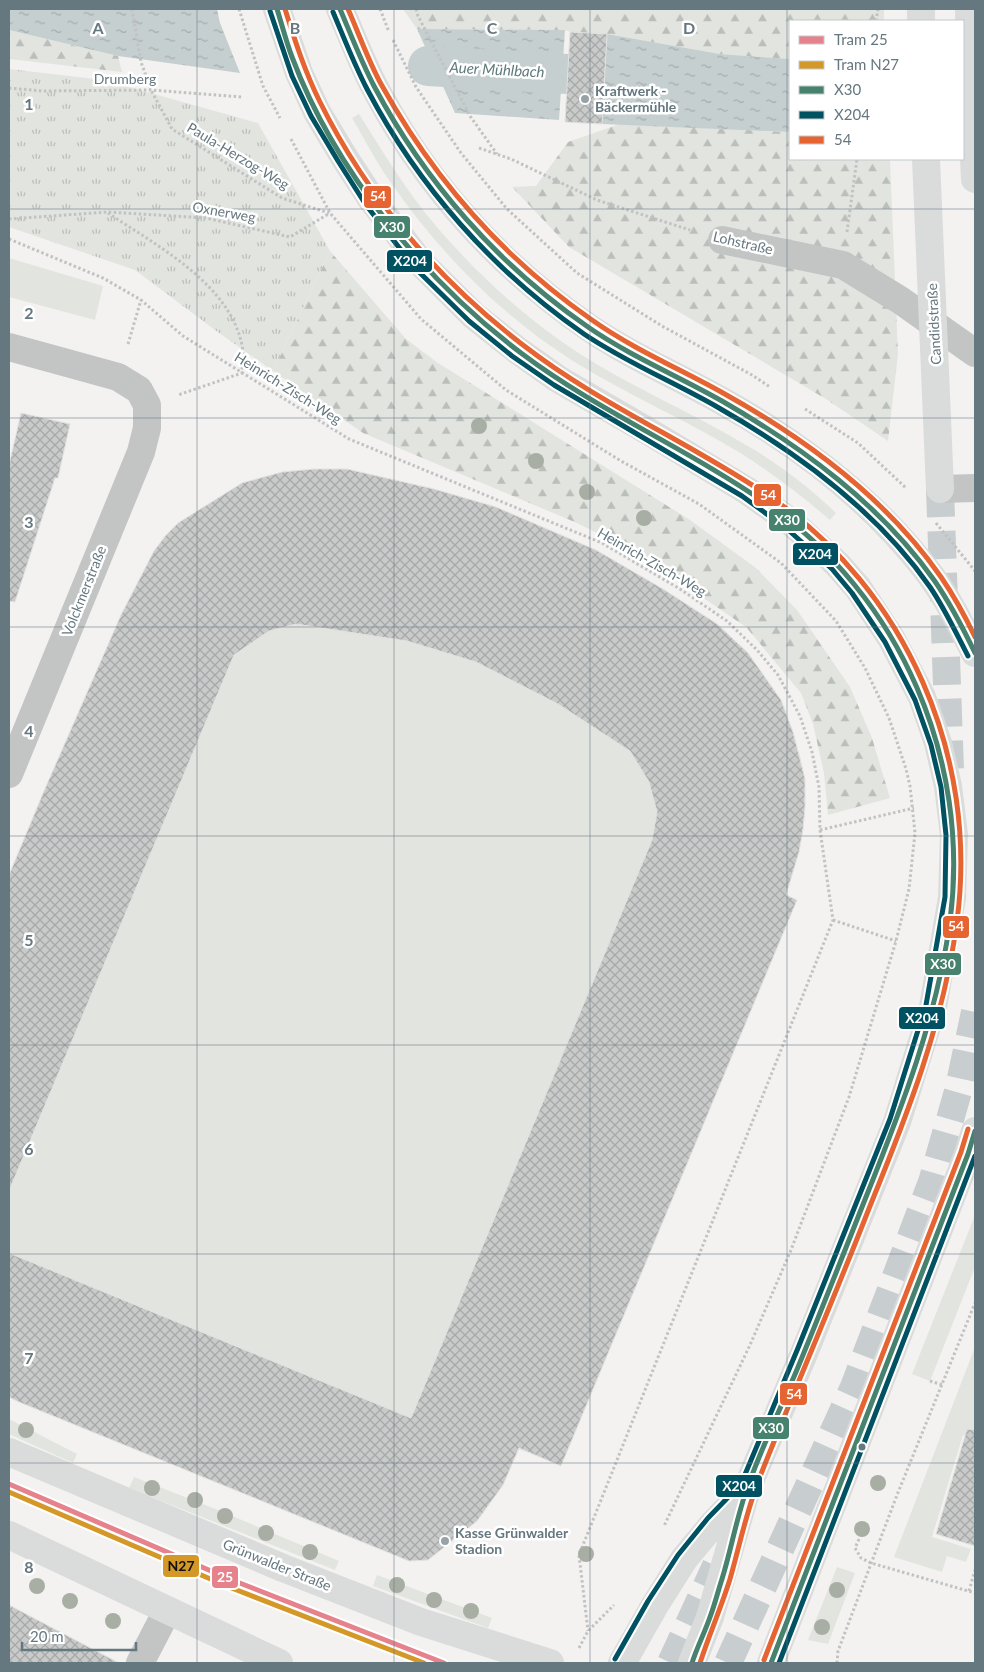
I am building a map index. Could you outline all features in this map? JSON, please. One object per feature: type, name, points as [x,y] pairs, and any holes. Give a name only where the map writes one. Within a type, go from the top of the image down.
[{"type":"main road","points":[[277,9],[299,73],[317,112],[372,200],[421,263],[474,316],[517,350],[558,379],[746,490],[791,522],[838,564],[858,588],[891,638],[922,697],[938,743],[948,786],[954,835],[952,898],[933,1007],[896,1122],[805,1351],[747,1488],[710,1617],[692,1663]]},
{"type":"main road","points":[[340,9],[372,83],[399,132],[422,166],[467,221],[505,261],[544,295],[589,328],[646,362],[755,421],[816,460],[844,483],[883,520],[929,573],[957,617],[975,653]]},
{"type":"main road","points":[[969,9],[975,179]]},
{"type":"main road","name":"Candidstraße","points":[[926,160],[937,379],[940,489]]},
{"type":"main road","points":[[771,1663],[892,1354],[975,1131]]},
{"type":"main road","name":"Grünwalder Straße","points":[[9,1452],[293,1572],[421,1622],[550,1663]]},
{"type":"main road","points":[[622,1663],[684,1559],[747,1488]]},
{"type":"main road","points":[[9,1535],[279,1663]]},
{"type":"street","name":"Lohstraße","points":[[722,240],[843,265],[900,300],[975,353]]},
{"type":"street","points":[[9,347],[118,377],[139,390],[147,406]]},
{"type":"street","name":"Volckmerstraße","points":[[9,774],[142,452],[147,428],[147,406]]},
{"type":"street","points":[[940,489],[975,488]]},
{"type":"street","points":[[140,1663],[167,1611]]},
{"type":"path","name":"Paula-Herzog-Weg","points":[[132,9],[141,62],[151,90],[172,129],[282,198],[330,213]]},
{"type":"path","points":[[239,9],[263,86],[281,120]]},
{"type":"path","points":[[380,9],[391,38],[416,87],[461,153],[507,209],[577,273],[662,326],[752,375],[776,391]]},
{"type":"path","points":[[416,9],[470,116],[497,154]]},
{"type":"path","name":"Drumberg","points":[[9,88],[42,91],[151,90],[242,97]]},
{"type":"path","points":[[290,137],[330,213],[421,319],[506,390],[621,460],[699,504],[781,563],[836,621],[864,668],[889,718],[910,786],[915,833],[909,889],[896,941],[849,1097],[791,1250],[750,1345],[661,1533]]},
{"type":"path","points":[[479,148],[497,154]]},
{"type":"path","name":"Lohstraße","points":[[497,154],[597,200],[722,240]]},
{"type":"path","points":[[843,265],[857,160]]},
{"type":"path","points":[[108,212],[193,270],[228,309],[243,346],[242,372],[147,406]]},
{"type":"path","name":"Oxnerweg","points":[[9,219],[108,212],[206,218],[290,237],[330,213]]},
{"type":"path","name":"Heinrich-Zisch-Weg","points":[[9,239],[103,278],[141,300],[183,336],[349,439],[602,543],[680,589],[727,621],[757,650],[778,675],[800,716],[812,752],[819,787],[820,830],[833,920]]},
{"type":"path","points":[[118,377],[141,300]]},
{"type":"path","points":[[801,407],[858,443],[908,491]]},
{"type":"path","points":[[934,520],[975,571]]},
{"type":"path","points":[[820,830],[917,807]]},
{"type":"path","points":[[588,1631],[579,1555],[833,920],[896,941]]},
{"type":"path","points":[[837,1663],[838,1651],[871,1563],[975,1304]]},
{"type":"path","points":[[930,1381],[943,1385]]},
{"type":"path","points":[[859,1539],[855,1548],[861,1558],[871,1563],[975,1593]]},
{"type":"path","points":[[969,1591],[975,1570]]},
{"type":"path","points":[[576,1654],[588,1631],[620,1599]]},
{"type":"green space","points":[[403,9],[884,9],[884,20],[789,20],[789,59],[720,54],[607,34],[570,32],[565,30],[417,29]]},
{"type":"green space","points":[[9,30],[118,56],[122,72],[9,59]]},
{"type":"green space","points":[[9,69],[104,80],[258,123],[330,251],[273,371],[135,270],[9,227]]},
{"type":"green space","points":[[359,114],[405,186],[425,213],[468,261],[502,294],[557,339],[598,365],[758,452],[804,485],[836,513],[830,520],[765,469],[742,454],[573,361],[520,323],[472,280],[428,232],[374,157],[352,118]]},
{"type":"green space","points":[[620,124],[789,132],[789,160],[890,160],[898,354],[888,441],[826,399],[569,247],[512,187],[536,186],[568,142]]},
{"type":"green space","points":[[330,251],[406,339],[438,363],[690,520],[756,568],[797,610],[850,687],[872,738],[890,798],[828,815],[824,773],[813,724],[801,693],[746,627],[639,554],[577,523],[363,433],[273,371]]},
{"type":"green space","points":[[9,258],[103,286],[95,320],[9,297]]},
{"type":"green space","points":[[314,469],[347,469],[663,589],[718,624],[748,653],[781,700],[800,755],[805,779],[803,829],[786,895],[797,900],[561,1466],[519,1449],[503,1485],[477,1521],[428,1560],[409,1561],[9,1397],[9,875],[121,615],[154,551],[166,535],[178,523],[242,483],[282,472]]},
{"type":"green space","points":[[975,1215],[975,1267],[930,1381],[912,1374]]},
{"type":"green space","points":[[975,1347],[975,1438],[963,1435],[932,1537],[971,1549],[966,1562],[947,1556],[942,1572],[894,1557]]},
{"type":"green space","points":[[9,1419],[77,1454],[73,1463],[9,1434]]},
{"type":"green space","points":[[134,1477],[339,1561],[335,1570],[129,1488]]},
{"type":"green space","points":[[837,1567],[855,1573],[828,1644],[808,1640]]},
{"type":"green space","points":[[377,1575],[492,1618],[488,1628],[373,1586]]},
{"type":"water","points":[[9,9],[217,9],[220,23],[240,73],[118,56],[9,30]]},
{"type":"water","points":[[417,29],[565,30],[559,120],[455,113]]},
{"type":"water","points":[[607,34],[720,54],[789,59],[789,132],[602,124]]},
{"type":"building","name":"Kraftwerk - Bäckermühle","points":[[570,32],[607,34],[602,124],[565,122]]},
{"type":"building","points":[[21,413],[70,424],[58,478],[55,478],[15,602],[9,601],[9,465]]},
{"type":"building","points":[[314,469],[347,469],[434,489],[496,507],[596,550],[663,589],[717,624],[748,653],[781,700],[793,732],[805,779],[803,829],[799,852],[786,895],[797,900],[561,1466],[519,1448],[503,1485],[477,1521],[428,1560],[409,1561],[9,1397],[9,1253],[411,1418],[652,840],[657,812],[649,782],[630,751],[558,704],[476,662],[407,641],[296,624],[269,631],[234,655],[9,1191],[9,875],[44,791],[121,615],[154,551],[166,535],[178,523],[242,483],[282,472]]},
{"type":"building","points":[[967,1429],[975,1430],[975,1546],[936,1534]]},
{"type":"building","points":[[9,1605],[119,1663],[9,1663]]},
{"type":"waterway","name":"Auer Mühlbach","points":[[428,66],[567,74]]},
{"type":"tunnel","points":[[940,489],[950,770]]},
{"type":"tunnel","points":[[728,1663],[854,1387],[932,1182],[959,1088],[975,1012]]},
{"type":"tunnel","points":[[671,1663],[716,1566]]},
{"type":"tram line","name":"25","points":[[9,1484],[232,1580],[444,1663]]},
{"type":"tram line","name":"N27","points":[[9,1492],[229,1587],[424,1663]]},
{"type":"transit line","name":"X30","points":[[277,9],[292,57],[310,99],[332,141],[358,182],[417,257],[450,292],[485,324],[550,374],[737,484],[767,504],[814,542],[855,585],[889,634],[917,687],[937,743],[949,801],[954,861],[950,921],[944,957],[927,1027],[917,1061],[879,1163],[805,1350],[749,1483],[726,1567],[708,1623],[692,1663]]},
{"type":"transit line","name":"54","points":[[285,9],[310,79],[339,137],[383,204],[434,265],[492,320],[552,366],[582,386],[739,476],[769,496],[817,534],[859,579],[894,628],[923,682],[943,739],[956,798],[961,859],[957,921],[951,958],[934,1031],[898,1136],[756,1487],[730,1579],[700,1663]]},
{"type":"transit line","name":"X30","points":[[340,9],[369,77],[394,121],[440,188],[494,249],[555,303],[588,327],[620,347],[752,419],[838,479],[889,526],[913,552],[934,580],[961,625],[975,653]]},
{"type":"transit line","name":"54","points":[[348,9],[376,75],[401,119],[447,184],[500,243],[529,271],[592,320],[640,350],[707,384],[754,411],[784,430],[843,473],[896,522],[920,549],[950,591],[975,637]]},
{"type":"transit line","name":"X204","points":[[270,11],[292,76],[311,116],[366,205],[415,268],[469,321],[512,356],[554,385],[742,496],[786,528],[832,569],[852,593],[885,642],[915,700],[931,745],[941,787],[946,835],[945,897],[926,1005],[890,1119],[741,1484],[708,1518],[678,1555],[648,1601],[615,1659]]},
{"type":"transit line","name":"X204","points":[[333,12],[362,80],[387,125],[434,193],[489,254],[519,283],[584,334],[617,354],[749,425],[807,464],[834,486],[886,533],[909,559],[935,595],[968,656]]},
{"type":"transit line","name":"54","points":[[764,1660],[961,1152],[968,1129]]},
{"type":"transit line","name":"X30","points":[[771,1663],[968,1154],[975,1131]]},
{"type":"transit line","name":"X204","points":[[779,1663],[975,1156]]},
{"type":"place","name":"Kraftwerk - Bäckermühle","points":[[585,99]]},
{"type":"place","name":"Kasse Grünwalder Stadion","points":[[445,1541]]}]
